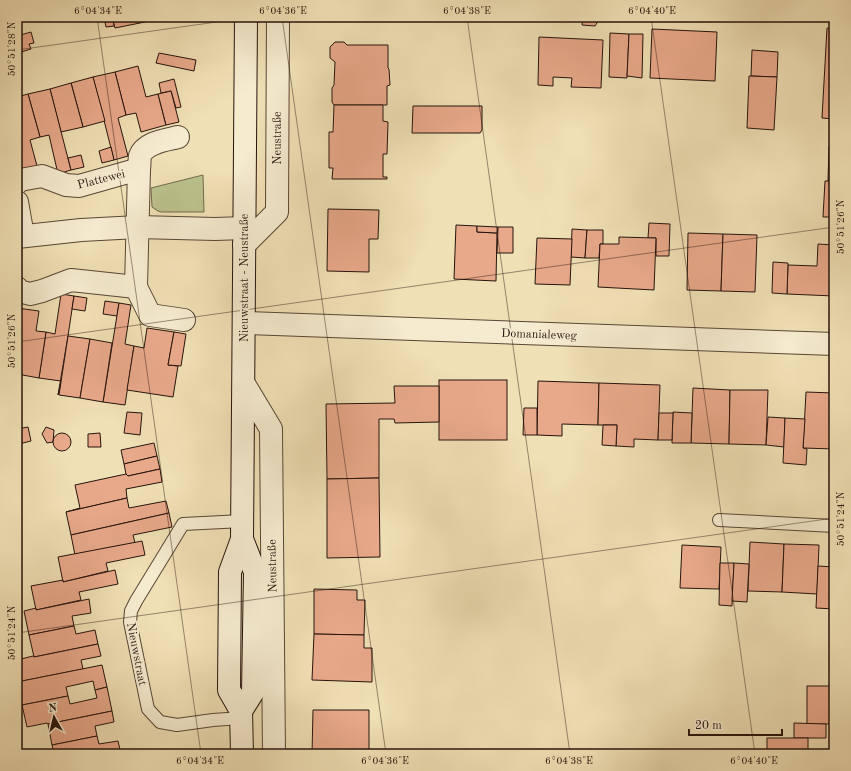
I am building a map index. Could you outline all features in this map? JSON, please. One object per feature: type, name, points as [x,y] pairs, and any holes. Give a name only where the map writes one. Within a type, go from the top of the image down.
[{"type":"street","name":"Nieuwstraat - Neustraße","points":[[242,530],[246,17]]},
{"type":"street","name":"Neustraße","points":[[244,236],[277,212],[278,17]]},
{"type":"street","name":"Plattewei","points":[[178,137],[153,144],[145,148],[140,156],[136,287],[150,315],[184,320]]},
{"type":"street","name":"Plattewei","points":[[17,183],[20,180],[42,176],[66,185],[79,186],[139,169]]},
{"type":"street","points":[[17,202],[20,236],[138,226],[215,229],[244,236]]},
{"type":"street","points":[[17,288],[19,291],[30,294],[71,280],[136,287]]},
{"type":"street","name":"Domanialeweg","points":[[244,323],[834,344]]},
{"type":"street","name":"Neustraße","points":[[244,384],[271,429],[274,754]]},
{"type":"street","points":[[242,530],[230,572],[229,690],[241,714],[242,754]]},
{"type":"lane","points":[[719,520],[834,526]]},
{"type":"lane","name":"Nieuwstraat","points":[[241,714],[177,725],[160,722],[148,709],[130,622],[131,611],[136,601],[183,524],[242,530]]},
{"type":"green space","points":[[203,175],[204,212],[161,212],[152,207],[151,188]]},
{"type":"building","points":[[112,17],[144,17],[145,22],[115,28]]},
{"type":"building","points":[[583,17],[601,17],[595,26],[582,25]]},
{"type":"building","points":[[113,20],[114,26],[106,27],[105,22]]},
{"type":"building","points":[[827,28],[834,29],[834,119],[822,118]]},
{"type":"building","points":[[652,29],[717,32],[715,81],[650,78]]},
{"type":"building","points":[[31,32],[34,43],[29,44],[31,49],[18,53],[17,36]]},
{"type":"building","points":[[610,33],[629,34],[627,78],[609,77]]},
{"type":"building","points":[[629,34],[643,34],[642,78],[627,76]]},
{"type":"building","points":[[539,37],[603,40],[601,88],[571,87],[572,78],[553,77],[553,86],[538,85]]},
{"type":"building","points":[[335,42],[344,42],[347,45],[388,45],[390,85],[387,86],[387,105],[334,105],[332,102],[332,88],[334,85],[335,62],[330,58],[330,47]]},
{"type":"building","points":[[752,50],[778,52],[777,77],[751,76]]},
{"type":"building","points":[[159,53],[196,60],[194,71],[156,63]]},
{"type":"building","points":[[138,66],[146,97],[158,94],[166,125],[141,132],[136,113],[126,115],[115,72]]},
{"type":"building","points":[[115,72],[126,115],[118,118],[128,156],[114,160],[93,77]]},
{"type":"building","points":[[749,76],[777,77],[774,130],[747,128]]},
{"type":"building","points":[[93,77],[105,121],[83,127],[71,83]]},
{"type":"building","points":[[174,79],[181,107],[176,108],[171,91],[161,93],[159,83]]},
{"type":"building","points":[[71,83],[83,127],[61,132],[50,89]]},
{"type":"building","points":[[50,89],[71,170],[58,174],[49,135],[40,137],[28,94]]},
{"type":"building","points":[[171,91],[179,122],[166,125],[158,94]]},
{"type":"building","points":[[28,94],[40,137],[30,140],[37,166],[17,171],[17,97]]},
{"type":"building","points":[[334,105],[383,105],[383,121],[388,122],[387,154],[383,154],[383,177],[387,177],[387,179],[332,179],[333,168],[329,168],[329,132],[333,132]]},
{"type":"building","points":[[413,106],[482,106],[482,130],[480,133],[412,133]]},
{"type":"building","points":[[829,146],[834,146],[834,181],[828,181]]},
{"type":"building","points":[[111,147],[114,160],[102,163],[99,151]]},
{"type":"building","points":[[81,155],[84,167],[71,170],[68,158]]},
{"type":"building","points":[[825,181],[834,181],[834,217],[823,217]]},
{"type":"building","points":[[328,209],[379,210],[378,239],[369,239],[369,272],[327,271]]},
{"type":"building","points":[[649,223],[670,224],[669,256],[656,256],[656,238],[648,238]]},
{"type":"building","points":[[456,225],[477,226],[477,232],[497,233],[496,281],[454,279]]},
{"type":"building","points":[[477,226],[498,227],[497,233],[477,232]]},
{"type":"building","points":[[498,227],[513,227],[513,253],[497,253]]},
{"type":"building","points":[[572,229],[587,230],[585,258],[571,257]]},
{"type":"building","points":[[587,230],[603,230],[603,244],[600,244],[599,258],[585,258]]},
{"type":"building","points":[[688,233],[723,234],[721,291],[687,290]]},
{"type":"building","points":[[723,234],[757,235],[755,292],[721,291]]},
{"type":"building","points":[[619,237],[656,238],[654,290],[598,287],[600,244],[619,244]]},
{"type":"building","points":[[537,238],[572,239],[570,285],[535,284]]},
{"type":"building","points":[[818,244],[834,245],[834,296],[787,294],[788,265],[817,266]]},
{"type":"building","points":[[773,262],[788,263],[787,294],[772,293]]},
{"type":"building","points":[[61,294],[74,296],[60,381],[39,378],[46,332],[55,334]]},
{"type":"building","points":[[74,296],[87,298],[85,311],[72,309]]},
{"type":"building","points":[[105,301],[119,303],[117,316],[103,314]]},
{"type":"building","points":[[119,303],[131,305],[125,344],[134,346],[125,405],[103,402]]},
{"type":"building","points":[[17,308],[39,311],[36,331],[46,332],[39,378],[17,374],[21,343],[17,342]]},
{"type":"building","points":[[147,328],[174,332],[168,365],[178,366],[173,397],[127,390],[134,346],[144,348]]},
{"type":"building","points":[[174,332],[186,334],[181,366],[168,365]]},
{"type":"building","points":[[68,336],[90,339],[80,398],[59,395]]},
{"type":"building","points":[[90,339],[112,343],[103,402],[80,398]]},
{"type":"building","points":[[439,380],[507,380],[507,440],[439,440]]},
{"type":"building","points":[[538,381],[599,383],[598,425],[562,424],[562,436],[537,435]]},
{"type":"building","points":[[599,383],[660,385],[658,440],[634,439],[634,447],[616,446],[617,425],[598,425]]},
{"type":"building","points":[[394,386],[439,386],[439,422],[395,423],[394,419],[379,419],[379,478],[327,479],[326,404],[395,403]]},
{"type":"building","points":[[693,388],[730,390],[729,444],[691,443]]},
{"type":"building","points":[[730,390],[768,390],[766,445],[729,444]]},
{"type":"building","points":[[806,392],[834,393],[834,449],[803,448]]},
{"type":"building","points":[[524,408],[537,408],[537,435],[523,435]]},
{"type":"building","points":[[127,412],[142,413],[140,435],[124,433]]},
{"type":"building","points":[[673,412],[692,413],[691,443],[672,443]]},
{"type":"building","points":[[659,413],[673,413],[672,440],[658,440]]},
{"type":"building","points":[[768,417],[785,418],[784,447],[766,445]]},
{"type":"building","points":[[785,418],[805,419],[803,448],[807,449],[806,465],[783,463]]},
{"type":"building","points":[[603,425],[617,425],[616,446],[602,445]]},
{"type":"building","points":[[28,427],[31,441],[19,444],[17,429]]},
{"type":"building","points":[[46,427],[54,430],[53,442],[47,443],[42,434]]},
{"type":"building","points":[[62,433],[68,436],[71,442],[68,448],[62,451],[56,448],[53,442],[56,436]]},
{"type":"building","points":[[100,433],[101,447],[88,447],[88,434]]},
{"type":"building","points":[[154,443],[157,456],[124,464],[121,450]]},
{"type":"building","points":[[157,456],[160,469],[128,476],[126,474],[124,464]]},
{"type":"building","points":[[160,469],[162,482],[126,489],[127,498],[66,512],[80,508],[75,485],[126,474],[128,476]]},
{"type":"building","points":[[379,478],[380,557],[327,558],[327,479]]},
{"type":"building","points":[[127,498],[129,508],[166,501],[169,513],[71,535],[66,512]]},
{"type":"building","points":[[169,513],[172,527],[133,535],[135,543],[75,555],[71,535]]},
{"type":"building","points":[[142,541],[145,555],[106,563],[108,571],[63,582],[58,557]]},
{"type":"building","points":[[750,542],[784,544],[782,592],[748,591]]},
{"type":"building","points":[[784,544],[819,545],[817,594],[782,592]]},
{"type":"building","points":[[682,545],[721,547],[719,589],[680,588]]},
{"type":"building","points":[[720,563],[734,563],[732,606],[719,605]]},
{"type":"building","points":[[734,563],[749,564],[747,602],[732,601]]},
{"type":"building","points":[[818,566],[834,567],[834,609],[816,608]]},
{"type":"building","points":[[115,570],[118,584],[79,592],[81,600],[36,610],[31,586],[63,580],[63,582]]},
{"type":"building","points":[[314,589],[357,590],[357,600],[365,600],[364,635],[314,634]]},
{"type":"building","points":[[89,599],[91,613],[72,616],[74,626],[29,635],[24,611]]},
{"type":"building","points":[[74,626],[76,634],[95,630],[98,644],[34,657],[29,635]]},
{"type":"building","points":[[314,634],[364,635],[364,648],[372,648],[372,682],[312,680]]},
{"type":"building","points":[[98,644],[101,656],[81,660],[83,669],[17,682],[17,660]]},
{"type":"building","points":[[102,665],[107,687],[95,690],[93,681],[66,687],[68,696],[22,705],[17,682]]},
{"type":"building","points":[[807,686],[834,686],[834,724],[807,724]]},
{"type":"building","points":[[107,687],[112,711],[27,727],[22,705],[68,696],[70,704],[97,698],[95,690]]},
{"type":"building","points":[[313,710],[369,710],[369,754],[312,754]]},
{"type":"building","points":[[112,711],[114,722],[95,726],[97,736],[52,745],[48,724]]},
{"type":"building","points":[[794,723],[826,724],[826,738],[794,738]]},
{"type":"building","points":[[97,736],[99,744],[118,741],[121,754],[54,754],[52,745]]},
{"type":"building","points":[[767,738],[808,738],[808,751],[767,751]]},
{"type":"building","points":[[792,751],[834,751],[834,754],[792,754]]}]
